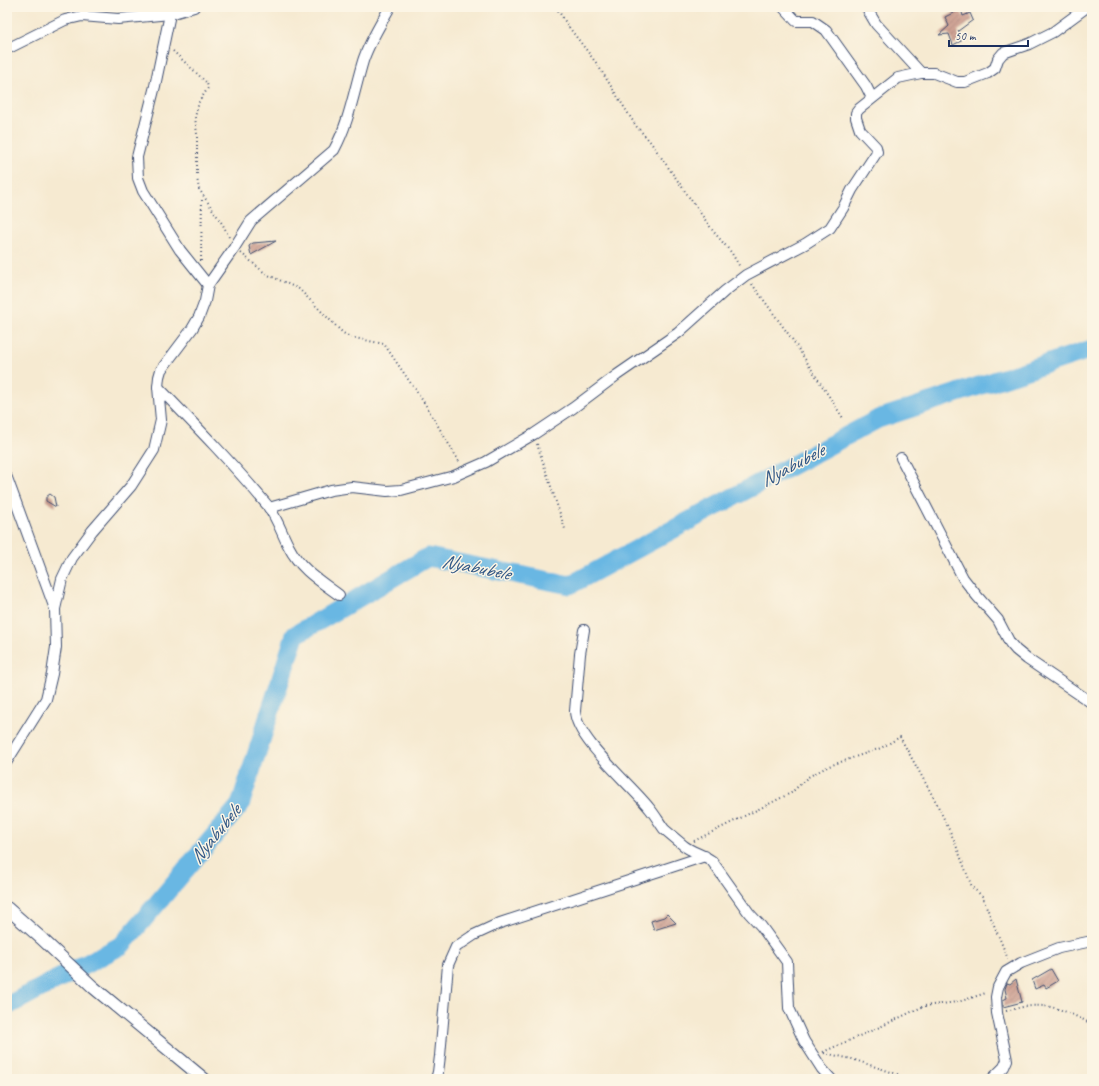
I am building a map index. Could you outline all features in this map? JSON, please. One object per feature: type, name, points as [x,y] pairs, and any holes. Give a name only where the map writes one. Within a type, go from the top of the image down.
[{"type":"street","points":[[7,49],[65,20],[82,16],[118,19],[170,14],[194,7]]},
{"type":"street","points":[[205,281],[234,248],[251,221],[334,150],[340,140],[349,113],[364,59],[390,7]]},
{"type":"street","points":[[783,7],[796,21],[813,21],[826,30],[872,98]]},
{"type":"street","points":[[866,7],[876,24],[921,73]]},
{"type":"street","points":[[269,508],[331,490],[352,487],[387,491],[401,490],[454,476],[486,462],[534,434],[678,333],[746,275],[805,244],[830,228],[855,185],[877,152],[876,147],[860,130],[856,118],[856,113],[859,109],[872,98],[898,78],[921,73],[934,73],[958,82],[965,82],[988,73],[995,68],[998,59],[1003,53],[1029,44],[1053,32],[1087,7]]},
{"type":"street","points":[[7,761],[46,699],[56,647],[55,609],[62,579],[72,558],[92,530],[131,486],[154,450],[161,420],[158,387],[161,370],[192,329],[199,317],[205,301],[205,281],[180,250],[143,191],[138,178],[137,157],[170,14]]},
{"type":"street","points":[[158,387],[196,425],[269,508],[290,549],[300,564],[311,575],[339,595]]},
{"type":"street","points":[[901,458],[963,578],[976,596],[998,620],[1010,643],[1016,650],[1092,703]]},
{"type":"street","points":[[8,484],[55,609]]},
{"type":"street","points":[[584,630],[580,654],[575,711],[576,719],[584,735],[624,782],[650,808],[664,829],[684,846],[712,861],[787,962],[789,1008],[806,1045],[822,1069],[831,1079]]},
{"type":"street","points":[[436,1079],[440,1056],[448,965],[456,947],[474,935],[500,923],[705,856]]},
{"type":"street","points":[[7,908],[93,987],[204,1079]]},
{"type":"street","points":[[992,1079],[1004,1067],[1007,1060],[997,1013],[996,997],[997,990],[1006,972],[1021,963],[1059,948],[1092,941]]},
{"type":"path","points":[[556,7],[568,26],[597,64],[636,126],[649,140],[712,231],[731,252],[792,339],[843,418]]},
{"type":"path","points":[[164,43],[207,83],[208,88],[199,102],[195,117],[197,134],[197,178],[202,196],[223,225],[234,248],[266,274],[299,289],[343,333],[350,337],[384,344],[425,404],[465,471]]},
{"type":"path","points":[[202,196],[200,249],[205,281]]},
{"type":"path","points":[[534,434],[565,529]]},
{"type":"path","points":[[684,846],[749,812],[791,793],[808,778],[829,766],[881,748],[900,737],[902,738],[936,802],[954,840],[972,887],[982,896],[1012,969]]},
{"type":"path","points":[[900,1075],[852,1059],[821,1052],[924,1006],[958,1002],[997,990]]},
{"type":"path","points":[[997,1013],[1023,1006],[1044,1005],[1064,1010],[1092,1024]]},
{"type":"building","points":[[961,9],[963,16],[970,13],[973,20],[958,31],[961,41],[953,45],[949,34],[939,35],[949,26],[945,17]]},
{"type":"building","points":[[276,241],[251,255],[249,246],[253,243]]},
{"type":"building","points":[[50,494],[54,497],[56,507],[46,501],[46,497]]},
{"type":"building","points":[[667,914],[676,923],[654,930],[651,921],[664,917]]},
{"type":"building","points":[[1051,969],[1058,981],[1046,988],[1044,985],[1035,989],[1032,980]]},
{"type":"building","points":[[1016,979],[1022,1002],[1003,1007],[1003,1000],[1007,998],[1005,989],[1007,983],[1010,984]]},
{"type":"waterway","name":"Nyabubele","points":[[7,1006],[122,945],[240,805],[295,635],[428,557],[570,585],[878,419],[1092,349]]}]
